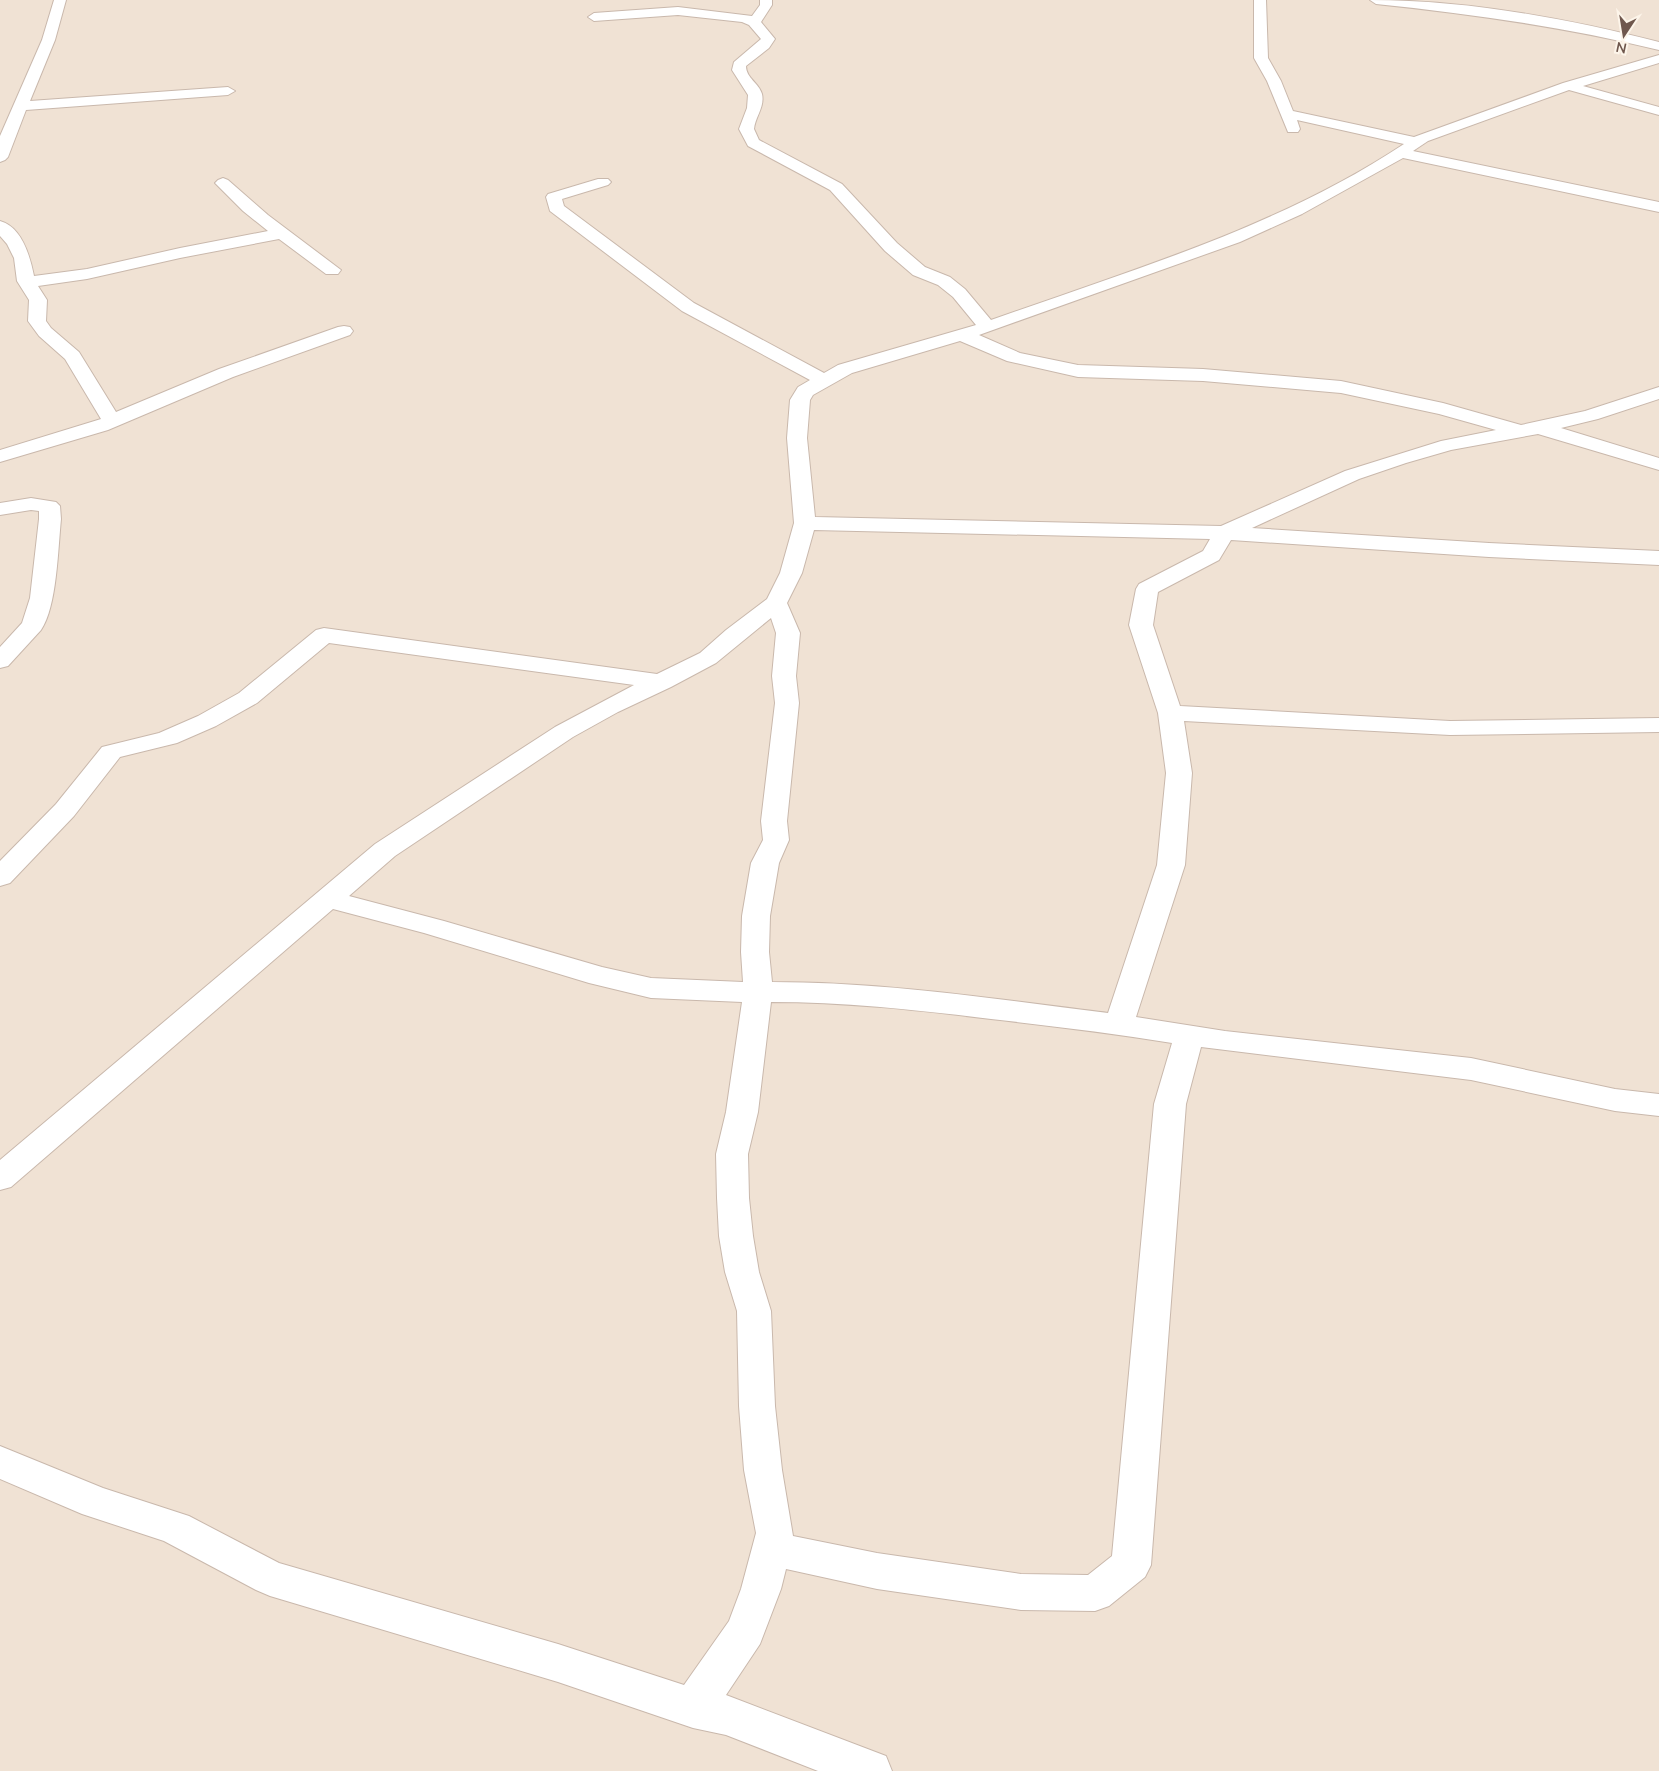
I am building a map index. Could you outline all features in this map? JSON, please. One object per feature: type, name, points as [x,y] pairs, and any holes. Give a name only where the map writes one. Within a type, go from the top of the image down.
[{"type":"street","points":[[0,157],[5,126],[19,106],[53,27],[60,0]]},
{"type":"street","points":[[754,22],[766,5],[766,0]]},
{"type":"street","points":[[1260,0],[1261,58],[1274,80],[1279,98],[1288,114],[1293,129]]},
{"type":"street","points":[[1376,0],[1481,11],[1626,37],[1659,46]]},
{"type":"street","points":[[594,17],[678,11],[745,18],[754,22],[768,39],[764,45],[739,65],[738,68],[741,76],[753,88],[756,97],[746,134],[753,143],[836,187],[891,247],[919,271],[944,281],[959,293],[988,327]]},
{"type":"street","points":[[0,1178],[385,850],[564,732],[609,707],[663,682],[708,658],[734,635],[776,603],[791,573],[805,523],[797,438],[800,400],[805,391],[845,369],[988,327],[1234,238],[1296,211],[1423,138],[1568,86],[1659,59]]},
{"type":"street","points":[[1568,86],[1659,111]]},
{"type":"street","points":[[19,106],[228,91]]},
{"type":"street","points":[[1288,114],[1408,148],[1659,207]]},
{"type":"street","points":[[603,182],[554,197],[556,208],[688,307],[824,380]]},
{"type":"street","points":[[222,183],[279,234],[304,248],[332,270]]},
{"type":"street","points":[[0,226],[15,242],[22,258],[26,281],[38,300],[37,321],[72,356],[112,421]]},
{"type":"street","points":[[26,281],[46,281],[73,277],[191,250],[279,234]]},
{"type":"street","points":[[0,456],[112,421],[226,373],[344,331]]},
{"type":"street","points":[[962,335],[1014,357],[1078,370],[1203,376],[1342,387],[1529,429],[1659,464]]},
{"type":"street","points":[[1119,1024],[1171,865],[1179,773],[1170,713],[1141,625],[1147,589],[1211,556],[1224,533],[1352,475],[1398,458],[1448,445],[1591,415],[1659,393]]},
{"type":"street","points":[[0,509],[31,504],[49,506],[50,519],[41,598],[33,625],[0,661]]},
{"type":"street","points":[[805,523],[1224,533],[1489,550],[1659,558]]},
{"type":"street","points":[[692,1708],[746,1630],[761,1589],[775,1533],[763,1470],[757,1406],[754,1311],[742,1272],[733,1198],[732,1154],[742,1112],[758,992],[755,952],[756,916],[765,863],[776,840],[774,821],[787,703],[784,676],[788,633],[776,603]]},
{"type":"street","points":[[0,876],[65,810],[111,752],[168,738],[206,721],[248,698],[324,635],[663,682]]},
{"type":"street","points":[[1170,713],[1450,728],[1659,725]]},
{"type":"street","points":[[328,899],[434,927],[599,976],[651,988],[710,992],[812,992],[916,1000],[1119,1024],[1189,1036],[1470,1068],[1615,1100],[1659,1105]]},
{"type":"street","points":[[771,1549],[877,1571],[1021,1592],[1095,1593],[1131,1565],[1170,1104],[1189,1036]]},
{"type":"street","points":[[0,1462],[95,1502],[175,1528],[270,1578],[558,1663],[692,1708],[726,1715],[871,1771]]},
{"type":"shaded area","points":[[0,0],[1659,0],[1659,1771],[0,1771]]}]
